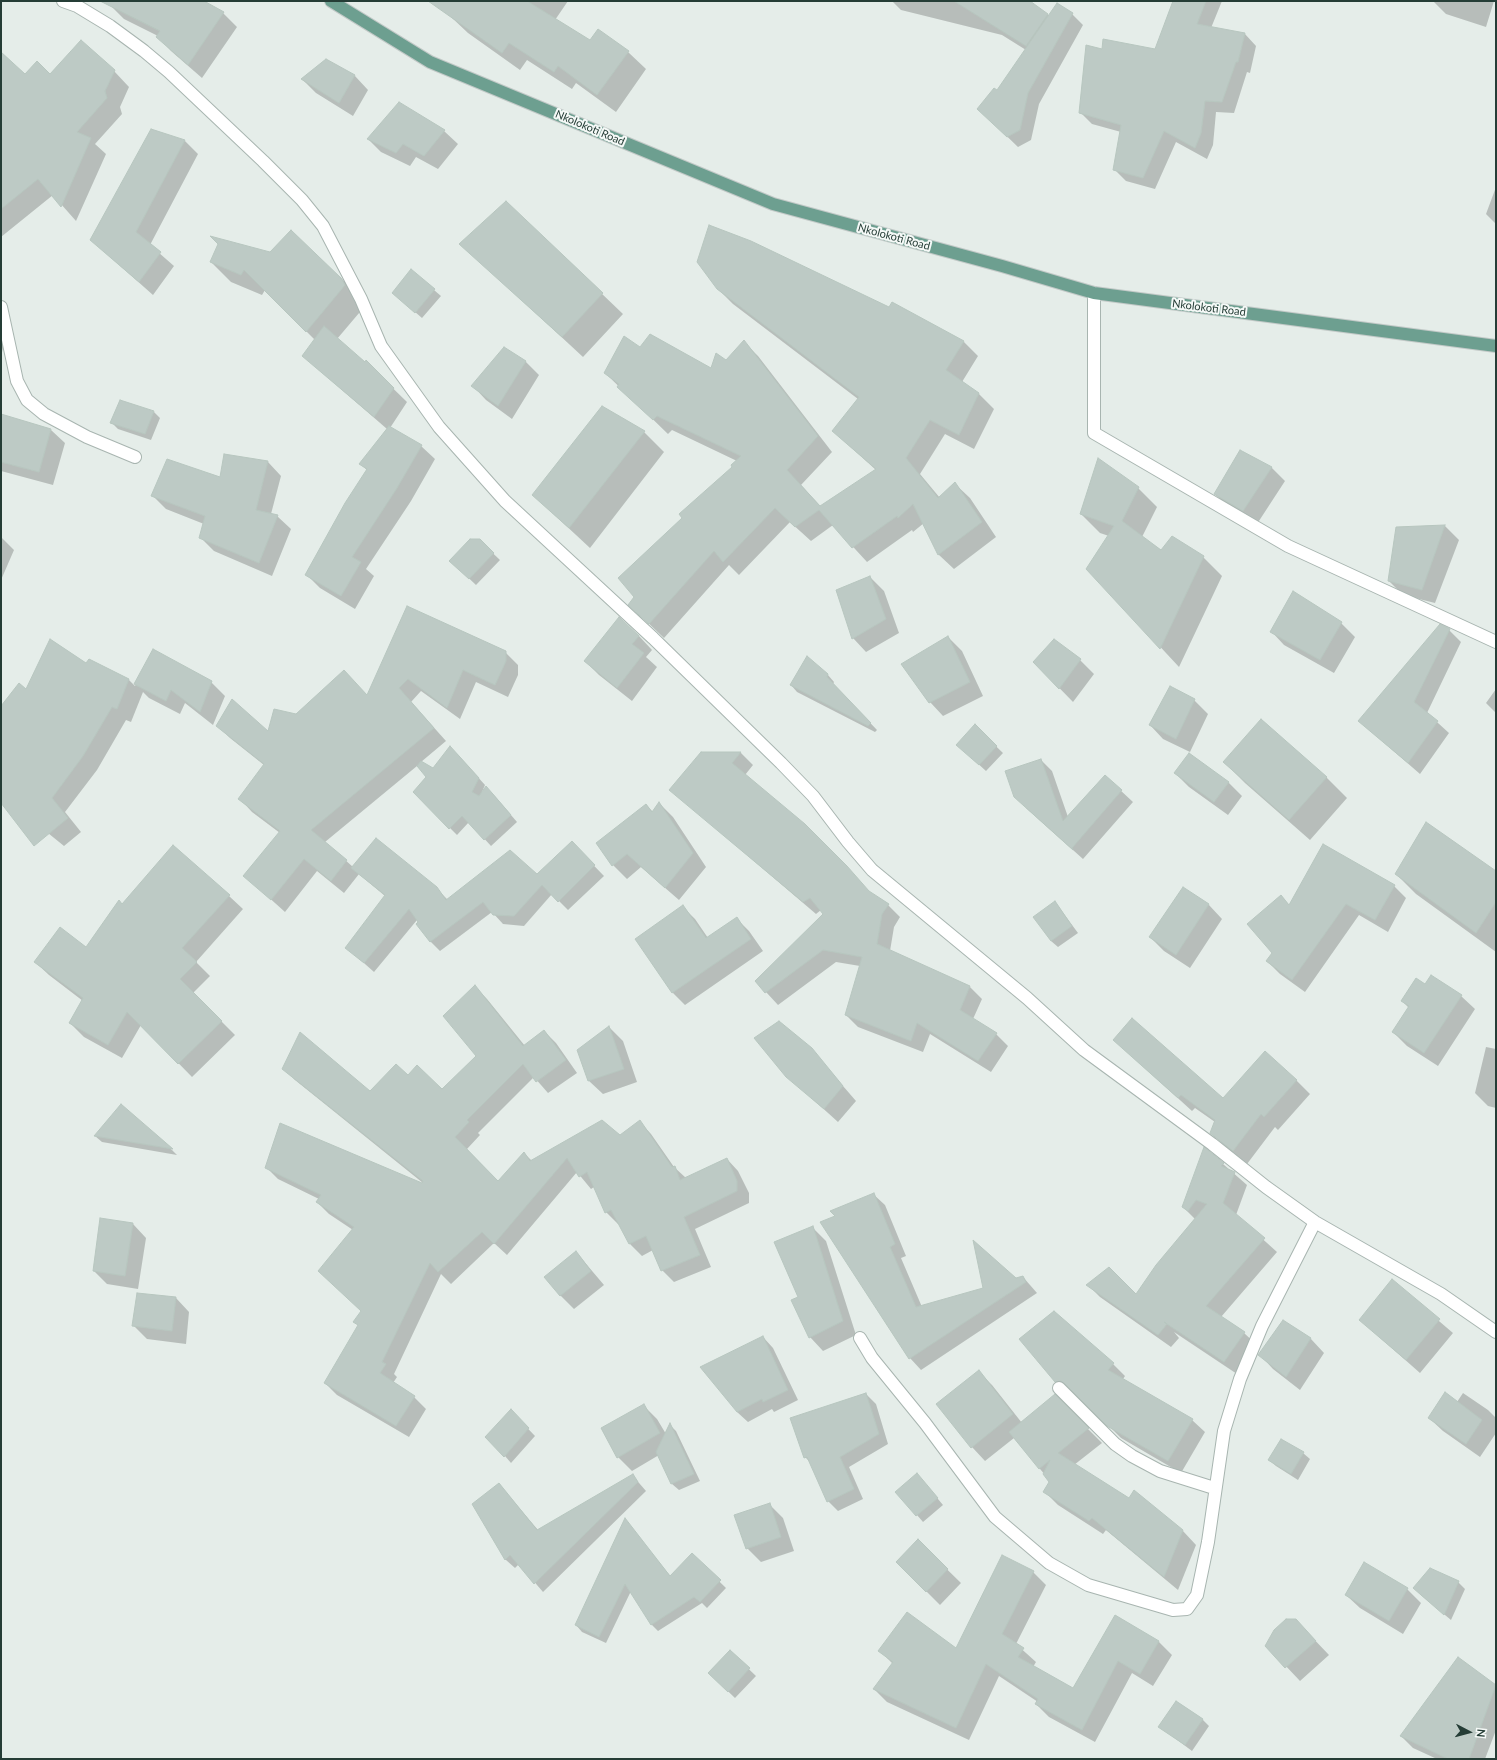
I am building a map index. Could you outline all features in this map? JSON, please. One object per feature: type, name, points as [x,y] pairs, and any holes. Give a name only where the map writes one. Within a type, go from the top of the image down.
[{"type":"main road","name":"Nkolokoti Road","points":[[331,1],[430,62],[773,204],[1002,266],[1094,293],[1496,346]]},
{"type":"street","points":[[63,1],[77,6],[97,18],[144,51],[169,72],[302,200],[323,226],[361,298],[381,346],[439,427],[505,501],[675,659],[813,796],[848,842],[872,870],[1026,998],[1084,1050],[1315,1222],[1442,1294],[1496,1332]]},
{"type":"street","points":[[1094,293],[1094,433],[1288,546],[1496,642]]},
{"type":"street","points":[[1,307],[17,381],[27,400],[44,414],[87,436],[135,457]]},
{"type":"street","points":[[860,1338],[872,1358],[925,1423],[995,1517],[1049,1563],[1088,1585],[1173,1610],[1187,1609],[1197,1595],[1208,1542],[1214,1488],[1224,1430],[1240,1379],[1262,1326],[1315,1222]]},
{"type":"street","points":[[1059,1388],[1115,1444],[1132,1456],[1160,1471],[1214,1488]]},
{"type":"building","points":[[100,1],[204,1],[224,12],[188,65],[156,37],[160,31]]},
{"type":"building","points":[[428,1],[527,1],[590,40],[598,29],[629,51],[597,95],[558,66],[554,72],[509,43],[502,53]]},
{"type":"building","points":[[954,1],[1030,1],[1048,14],[1026,46]]},
{"type":"building","points":[[1173,1],[1206,1],[1197,24],[1245,33],[1238,62],[1236,62],[1222,102],[1205,101],[1201,133],[1195,148],[1164,131],[1143,178],[1113,170],[1121,125],[1079,113],[1086,45],[1102,49],[1103,39],[1155,49]]},
{"type":"building","points":[[1057,3],[1073,13],[1028,93],[1020,130],[1007,137],[977,109],[994,88],[997,90]]},
{"type":"building","points":[[81,40],[115,70],[105,91],[107,98],[77,132],[91,138],[61,207],[38,179],[1,209],[1,52],[25,74],[37,61],[50,74]]},
{"type":"building","points":[[326,59],[355,75],[339,103],[301,79]]},
{"type":"building","points":[[399,102],[445,130],[424,156],[403,144],[396,153],[367,139]]},
{"type":"building","points":[[151,129],[185,140],[136,232],[161,252],[139,282],[90,240]]},
{"type":"building","points":[[506,201],[603,293],[562,337],[459,244]]},
{"type":"building","points":[[709,225],[751,241],[889,307],[892,302],[964,341],[946,370],[979,393],[959,435],[930,420],[906,458],[938,498],[955,482],[982,522],[938,555],[913,504],[898,518],[897,516],[852,548],[819,510],[795,527],[775,508],[723,562],[714,551],[649,624],[628,605],[634,597],[618,578],[682,518],[679,514],[732,467],[731,465],[741,456],[657,416],[653,420],[617,387],[619,384],[604,373],[624,336],[640,347],[650,334],[711,368],[716,353],[726,360],[744,340],[818,436],[787,470],[820,506],[876,469],[832,431],[859,397],[717,289],[697,262]]},
{"type":"building","points":[[291,230],[341,278],[345,285],[306,332],[244,270],[241,275],[210,262],[218,244],[210,236],[270,252]]},
{"type":"building","points":[[411,269],[435,289],[415,313],[392,293]]},
{"type":"building","points":[[324,326],[365,362],[366,360],[394,388],[374,417],[302,356]]},
{"type":"building","points":[[504,347],[526,361],[498,406],[471,386]]},
{"type":"building","points":[[120,400],[154,411],[145,434],[110,423]]},
{"type":"building","points":[[602,406],[645,431],[569,528],[532,495]]},
{"type":"building","points":[[1,414],[51,429],[39,472],[1,462]]},
{"type":"building","points":[[389,426],[422,445],[397,488],[352,557],[361,562],[341,596],[305,575],[345,503],[367,469],[359,464]]},
{"type":"building","points":[[1240,450],[1272,467],[1243,511],[1214,494]]},
{"type":"building","points":[[224,454],[268,461],[256,510],[278,515],[259,563],[199,538],[205,516],[151,496],[167,459],[220,477]]},
{"type":"building","points":[[1098,458],[1139,487],[1122,521],[1161,550],[1172,536],[1204,556],[1160,649],[1086,569],[1114,526],[1080,514]]},
{"type":"building","points":[[1445,525],[1422,590],[1388,581],[1396,527]]},
{"type":"building","points":[[470,539],[480,539],[494,553],[469,579],[449,561]]},
{"type":"building","points":[[870,576],[886,619],[852,639],[836,590]]},
{"type":"building","points":[[1293,591],[1342,622],[1320,660],[1270,632]]},
{"type":"building","points":[[407,606],[506,651],[506,661],[495,685],[463,670],[447,708],[408,679],[399,688],[434,728],[311,830],[347,860],[331,881],[304,859],[271,900],[243,876],[280,831],[238,799],[264,764],[216,726],[232,699],[268,731],[274,709],[296,714],[344,670],[367,695]]},
{"type":"building","points":[[619,617],[639,636],[632,644],[644,653],[617,688],[584,661]]},
{"type":"building","points":[[1440,624],[1450,629],[1414,702],[1438,721],[1408,763],[1358,721]]},
{"type":"building","points":[[948,636],[970,682],[929,703],[901,664]]},
{"type":"building","points":[[50,639],[86,663],[89,659],[129,679],[117,709],[112,707],[83,756],[52,798],[68,818],[34,846],[1,803],[1,706],[19,683],[26,689]]},
{"type":"building","points":[[1054,639],[1081,659],[1059,689],[1033,662]]},
{"type":"building","points":[[153,649],[212,681],[200,712],[171,690],[166,701],[134,684]]},
{"type":"building","points":[[807,656],[828,674],[827,677],[871,723],[868,726],[790,685]]},
{"type":"building","points":[[1170,686],[1195,699],[1176,739],[1149,725]]},
{"type":"building","points":[[1261,719],[1327,777],[1289,820],[1223,762]]},
{"type":"building","points":[[975,724],[997,746],[979,765],[956,745]]},
{"type":"building","points":[[450,746],[479,778],[472,792],[479,796],[486,786],[511,815],[484,840],[462,816],[449,829],[413,792],[426,777],[417,766],[421,761],[433,768]]},
{"type":"building","points":[[701,752],[741,752],[732,763],[805,824],[847,866],[869,891],[889,904],[882,914],[877,944],[970,986],[960,1010],[997,1033],[978,1061],[917,1023],[911,1041],[845,1015],[862,957],[823,950],[765,993],[755,981],[823,914],[810,898],[803,902],[669,790]]},
{"type":"building","points":[[1189,753],[1229,782],[1214,802],[1174,773]]},
{"type":"building","points":[[1041,759],[1063,821],[1105,775],[1122,790],[1072,848],[1073,850],[1014,797],[1005,771]]},
{"type":"building","points":[[659,802],[693,853],[665,888],[627,854],[612,866],[596,843],[646,804],[652,812]]},
{"type":"building","points":[[1426,822],[1496,871],[1496,902],[1476,933],[1395,874]]},
{"type":"building","points":[[376,838],[437,887],[446,900],[510,850],[537,874],[572,841],[595,865],[558,902],[542,885],[514,916],[493,915],[483,902],[430,942],[416,924],[418,922],[409,909],[364,963],[345,948],[385,895],[351,868]]},
{"type":"building","points":[[1323,844],[1395,885],[1375,920],[1346,904],[1292,980],[1266,961],[1272,953],[1247,924],[1281,895],[1289,905]]},
{"type":"building","points":[[173,845],[230,895],[182,948],[197,962],[180,979],[222,1021],[178,1064],[127,1012],[108,1045],[69,1023],[83,998],[34,962],[60,927],[86,947],[119,900],[122,904]]},
{"type":"building","points":[[1183,887],[1209,904],[1176,955],[1149,937]]},
{"type":"building","points":[[1055,901],[1072,926],[1051,941],[1033,917]]},
{"type":"building","points":[[683,905],[706,938],[737,917],[751,939],[672,993],[635,939]]},
{"type":"building","points":[[1431,975],[1462,995],[1424,1053],[1392,1032],[1409,1006],[1401,1001],[1416,978],[1425,984]]},
{"type":"building","points":[[475,985],[523,1046],[544,1030],[566,1060],[536,1082],[523,1064],[467,1120],[469,1122],[455,1137],[498,1181],[524,1152],[530,1161],[602,1120],[620,1135],[640,1120],[672,1167],[675,1166],[680,1180],[727,1158],[737,1181],[737,1191],[684,1217],[700,1255],[661,1271],[646,1236],[629,1244],[611,1210],[605,1213],[587,1172],[579,1177],[567,1158],[494,1244],[482,1232],[438,1272],[430,1263],[382,1362],[386,1364],[380,1373],[415,1396],[396,1426],[324,1383],[358,1325],[353,1322],[361,1311],[318,1271],[354,1227],[316,1202],[321,1195],[265,1168],[280,1123],[422,1183],[423,1181],[282,1069],[300,1032],[370,1091],[396,1064],[408,1075],[417,1065],[442,1089],[476,1056],[443,1016]]},
{"type":"building","points":[[1132,1018],[1223,1098],[1265,1051],[1297,1080],[1264,1117],[1261,1114],[1233,1151],[1210,1133],[1215,1120],[1181,1095],[1178,1098],[1113,1040]]},
{"type":"building","points":[[779,1021],[812,1048],[843,1086],[824,1109],[786,1077],[754,1038]]},
{"type":"building","points":[[609,1026],[624,1069],[588,1081],[577,1050]]},
{"type":"building","points":[[121,1104],[173,1149],[94,1136]]},
{"type":"building","points":[[1204,1147],[1224,1163],[1221,1166],[1235,1172],[1223,1203],[1265,1238],[1206,1306],[1245,1332],[1224,1362],[1167,1324],[1158,1335],[1086,1285],[1109,1267],[1136,1294],[1156,1265],[1207,1204],[1196,1200],[1188,1211],[1182,1207]]},
{"type":"building","points":[[874,1193],[895,1244],[890,1247],[916,1307],[983,1288],[973,1240],[1016,1278],[1023,1276],[1026,1282],[909,1359],[820,1222],[835,1216],[830,1211]]},
{"type":"building","points":[[100,1218],[133,1223],[125,1276],[93,1271]]},
{"type":"building","points":[[813,1226],[843,1321],[809,1338],[791,1300],[798,1297],[774,1242]]},
{"type":"building","points":[[576,1251],[591,1271],[560,1296],[544,1277]]},
{"type":"building","points":[[1392,1279],[1440,1319],[1406,1360],[1359,1320]]},
{"type":"building","points":[[137,1293],[176,1297],[172,1331],[132,1326]]},
{"type":"building","points":[[1054,1311],[1114,1363],[1108,1370],[1193,1419],[1168,1461],[1107,1426],[1064,1383],[1061,1381],[1055,1382],[1019,1339]]},
{"type":"building","points":[[1283,1320],[1311,1338],[1286,1377],[1258,1355]]},
{"type":"building","points":[[763,1336],[788,1390],[763,1402],[762,1399],[737,1412],[700,1367]]},
{"type":"building","points":[[979,1370],[1013,1414],[971,1448],[936,1404]]},
{"type":"building","points":[[1445,1392],[1482,1420],[1466,1444],[1428,1418]]},
{"type":"building","points":[[866,1393],[879,1434],[840,1457],[854,1489],[827,1502],[807,1457],[804,1458],[790,1418]]},
{"type":"building","points":[[1055,1394],[1089,1428],[1058,1453],[1129,1498],[1134,1490],[1183,1530],[1164,1577],[1092,1518],[1089,1521],[1043,1492],[1049,1482],[1043,1474],[1050,1460],[1039,1469],[1009,1432]]},
{"type":"building","points":[[644,1404],[660,1433],[617,1458],[601,1428]]},
{"type":"building","points":[[511,1409],[529,1428],[504,1457],[485,1437]]},
{"type":"building","points":[[670,1423],[694,1474],[671,1484],[656,1452]]},
{"type":"building","points":[[1281,1439],[1304,1452],[1291,1474],[1268,1460]]},
{"type":"building","points":[[917,1473],[938,1498],[916,1516],[895,1492]]},
{"type":"building","points":[[633,1474],[638,1482],[534,1584],[510,1555],[505,1560],[472,1504],[499,1483],[537,1530]]},
{"type":"building","points":[[770,1503],[781,1537],[746,1549],[734,1515]]},
{"type":"building","points":[[625,1518],[670,1576],[692,1553],[721,1580],[700,1602],[694,1597],[651,1625],[625,1584],[599,1637],[575,1625]]},
{"type":"building","points":[[918,1539],[948,1569],[926,1592],[896,1562]]},
{"type":"building","points":[[1002,1555],[1034,1571],[1002,1634],[1024,1648],[1018,1657],[1073,1688],[1115,1615],[1159,1641],[1140,1674],[1118,1661],[1082,1730],[1035,1704],[1038,1699],[986,1664],[956,1728],[873,1689],[893,1662],[878,1651],[907,1612],[956,1648]]},
{"type":"building","points":[[1364,1562],[1408,1588],[1389,1621],[1345,1595]]},
{"type":"building","points":[[1430,1568],[1459,1581],[1444,1615],[1413,1588]]},
{"type":"building","points":[[1286,1619],[1296,1619],[1316,1641],[1285,1668],[1265,1646],[1274,1630]]},
{"type":"building","points":[[730,1650],[750,1668],[728,1692],[708,1673]]},
{"type":"building","points":[[1458,1657],[1496,1685],[1469,1759],[1448,1759],[1400,1736]]},
{"type":"building","points":[[1176,1701],[1203,1719],[1185,1745],[1158,1727]]}]
